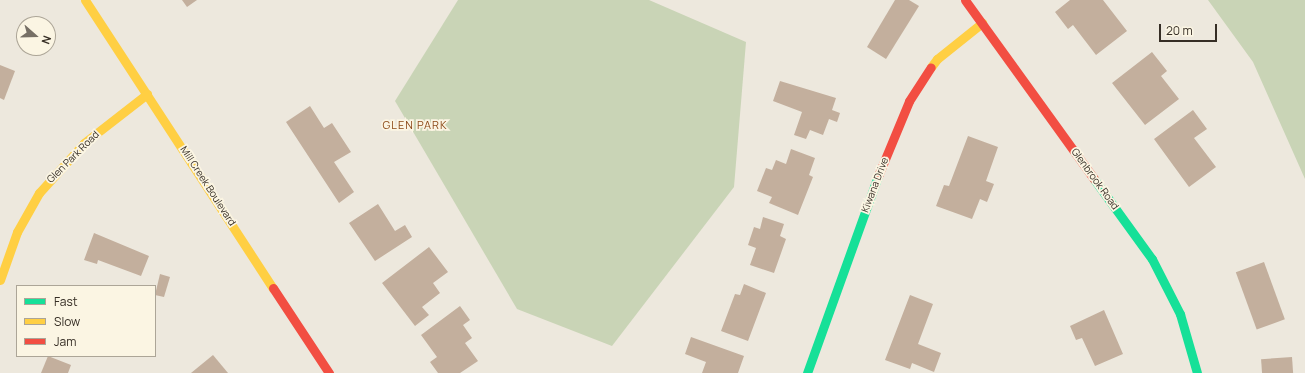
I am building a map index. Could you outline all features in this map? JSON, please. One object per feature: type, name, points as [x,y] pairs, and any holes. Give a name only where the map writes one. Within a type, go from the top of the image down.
[{"type":"street","name":"Mill Creek Boulevard","points":[[85,0],[329,373]]},
{"type":"street","name":"Glenbrook Road","points":[[965,0],[1152,259],[1180,314],[1197,373]]},
{"type":"street","name":"Kiwana Drive","points":[[807,373],[872,190],[909,101],[921,80],[937,60],[982,23]]},
{"type":"street","name":"Glen Park Road","points":[[0,280],[17,232],[43,187],[84,143],[147,94]]},
{"type":"green space","points":[[458,0],[649,0],[746,42],[734,187],[612,346],[517,309],[395,101]]},
{"type":"green space","points":[[1208,0],[1305,0],[1305,179],[1253,62]]},
{"type":"building","points":[[182,0],[197,0],[187,7]]},
{"type":"building","points":[[895,0],[909,0],[919,6],[886,59],[867,47]]},
{"type":"building","points":[[1070,0],[1103,0],[1127,31],[1096,55],[1073,25],[1068,29],[1055,12]]},
{"type":"building","points":[[1152,52],[1167,71],[1161,76],[1179,99],[1145,125],[1112,83]]},
{"type":"building","points":[[0,65],[15,71],[4,100],[0,98]]},
{"type":"building","points":[[780,81],[836,98],[832,110],[840,113],[837,122],[829,119],[823,135],[810,130],[806,139],[794,135],[802,112],[773,101]]},
{"type":"building","points":[[310,106],[324,128],[332,123],[351,152],[334,162],[354,192],[339,203],[286,122]]},
{"type":"building","points":[[1193,110],[1207,129],[1194,138],[1216,167],[1189,187],[1154,139]]},
{"type":"building","points":[[968,136],[998,147],[986,181],[994,184],[987,202],[980,199],[972,219],[936,206],[944,185],[949,186]]},
{"type":"building","points":[[791,149],[815,158],[809,175],[813,177],[798,215],[769,203],[772,197],[757,191],[766,168],[772,170],[776,160],[786,164]]},
{"type":"building","points":[[378,204],[395,231],[405,225],[412,237],[375,261],[349,223]]},
{"type":"building","points":[[763,217],[784,224],[780,236],[786,239],[774,273],[750,265],[756,248],[748,245],[754,227],[760,229]]},
{"type":"building","points":[[94,233],[149,256],[141,276],[98,260],[97,264],[84,260]]},
{"type":"building","points":[[429,247],[448,272],[433,283],[440,293],[422,307],[429,315],[415,326],[382,283]]},
{"type":"building","points":[[1264,262],[1285,319],[1257,330],[1236,272]]},
{"type":"building","points":[[160,274],[170,277],[164,297],[156,295]]},
{"type":"building","points":[[744,284],[766,293],[748,341],[721,331],[735,294],[740,295]]},
{"type":"building","points":[[910,295],[933,304],[918,344],[941,353],[934,372],[912,363],[910,369],[885,360]]},
{"type":"building","points":[[460,306],[470,320],[463,325],[472,338],[465,343],[478,361],[460,373],[438,373],[430,362],[437,357],[421,335]]},
{"type":"building","points":[[1104,310],[1123,354],[1095,366],[1082,338],[1076,340],[1070,326]]},
{"type":"building","points":[[691,337],[744,356],[738,373],[702,373],[706,362],[685,354]]},
{"type":"building","points":[[213,355],[228,373],[191,373]]},
{"type":"building","points":[[48,357],[71,365],[68,373],[41,373]]},
{"type":"building","points":[[1292,357],[1293,373],[1262,373],[1261,359]]},
{"type":"traffic: fast","points":[[807,373],[878,176]]},
{"type":"traffic: fast","points":[[1094,179],[1152,259],[1180,314],[1197,373]]},
{"type":"traffic: slow","points":[[85,0],[273,288]]},
{"type":"traffic: slow","points":[[931,67],[937,59],[982,23]]},
{"type":"traffic: slow","points":[[0,280],[17,232],[39,193],[84,143],[147,94]]},
{"type":"traffic: jam","points":[[965,0],[1094,179]]},
{"type":"traffic: jam","points":[[878,176],[909,101],[931,67]]},
{"type":"traffic: jam","points":[[273,288],[329,373]]},
{"type":"district","name":"GLEN PARK","points":[[415,125]]}]
